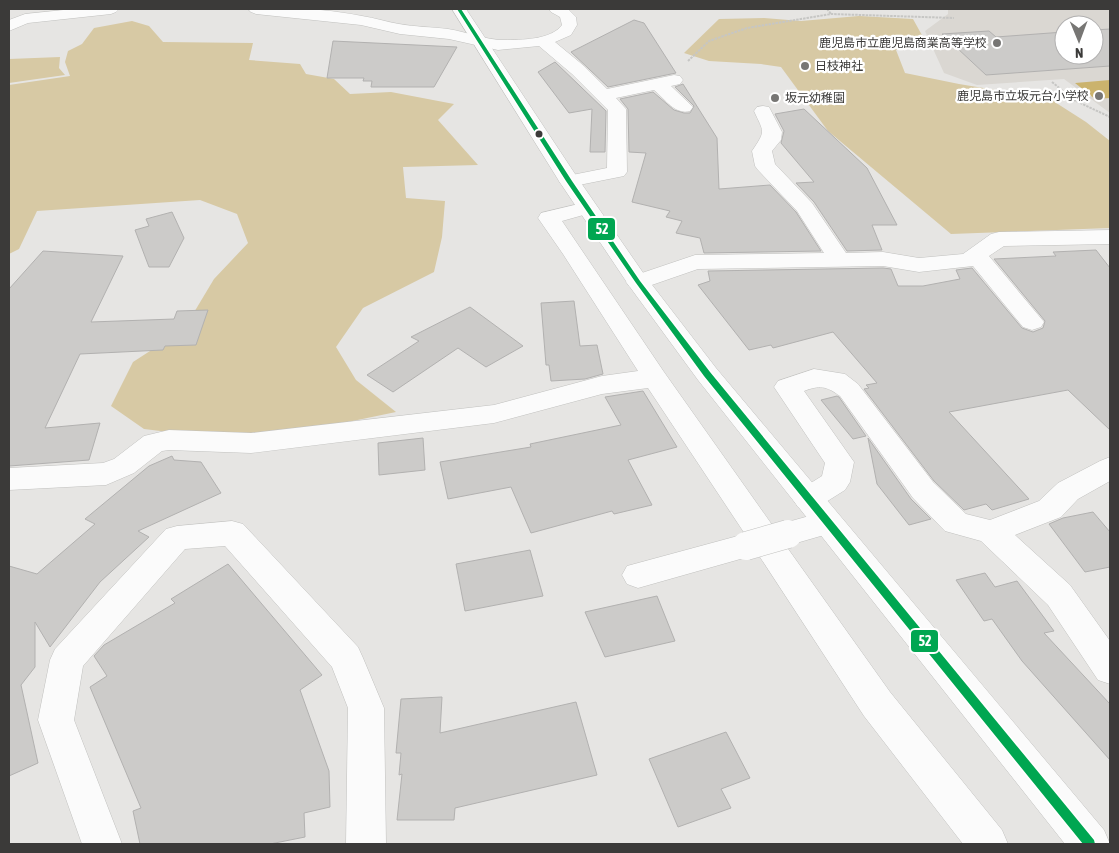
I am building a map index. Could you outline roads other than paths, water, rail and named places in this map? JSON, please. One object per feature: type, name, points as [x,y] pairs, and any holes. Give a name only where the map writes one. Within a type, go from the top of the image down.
[{"type":"street","points":[[9,26],[25,19],[111,9]]},
{"type":"street","points":[[256,9],[355,19],[405,30],[455,35],[503,46],[523,45],[560,35],[570,25],[570,19],[556,9]]},
{"type":"street","points":[[459,9],[568,181],[638,282],[707,374],[1090,844]]},
{"type":"street","points":[[543,41],[604,95],[617,109],[617,172],[568,181]]},
{"type":"street","points":[[604,95],[666,82],[684,107]]},
{"type":"street","points":[[763,111],[773,132],[771,140],[762,151],[765,166],[804,206],[840,260]]},
{"type":"street","points":[[587,208],[549,218],[574,253],[654,378],[877,704],[988,844]]},
{"type":"street","points":[[638,282],[695,262],[883,260],[919,265],[969,260],[999,238],[1110,237]]},
{"type":"street","points":[[976,255],[1032,322]]},
{"type":"street","points":[[9,479],[106,474],[124,466],[154,443],[168,440],[251,443],[494,414],[602,385],[654,378]]},
{"type":"street","points":[[808,499],[835,482],[840,462],[787,387],[814,378],[836,380],[849,390],[924,490],[956,523],[991,532],[1059,595],[1110,669]]},
{"type":"street","points":[[991,532],[1050,510],[1068,492],[1110,468]]},
{"type":"street","points":[[638,575],[827,523]]},
{"type":"street","points":[[102,844],[56,720],[67,660],[177,538],[232,533],[346,658],[366,708],[366,844]]},
{"type":"place","name":"鹿児島市立鹿児島商業高等学校","points":[[997,43]]},
{"type":"place","name":"日枝神社","points":[[805,66]]},
{"type":"place","name":"鹿児島市立坂元台小学校","points":[[1099,96]]},
{"type":"place","name":"坂元幼稚園","points":[[775,98]]}]
